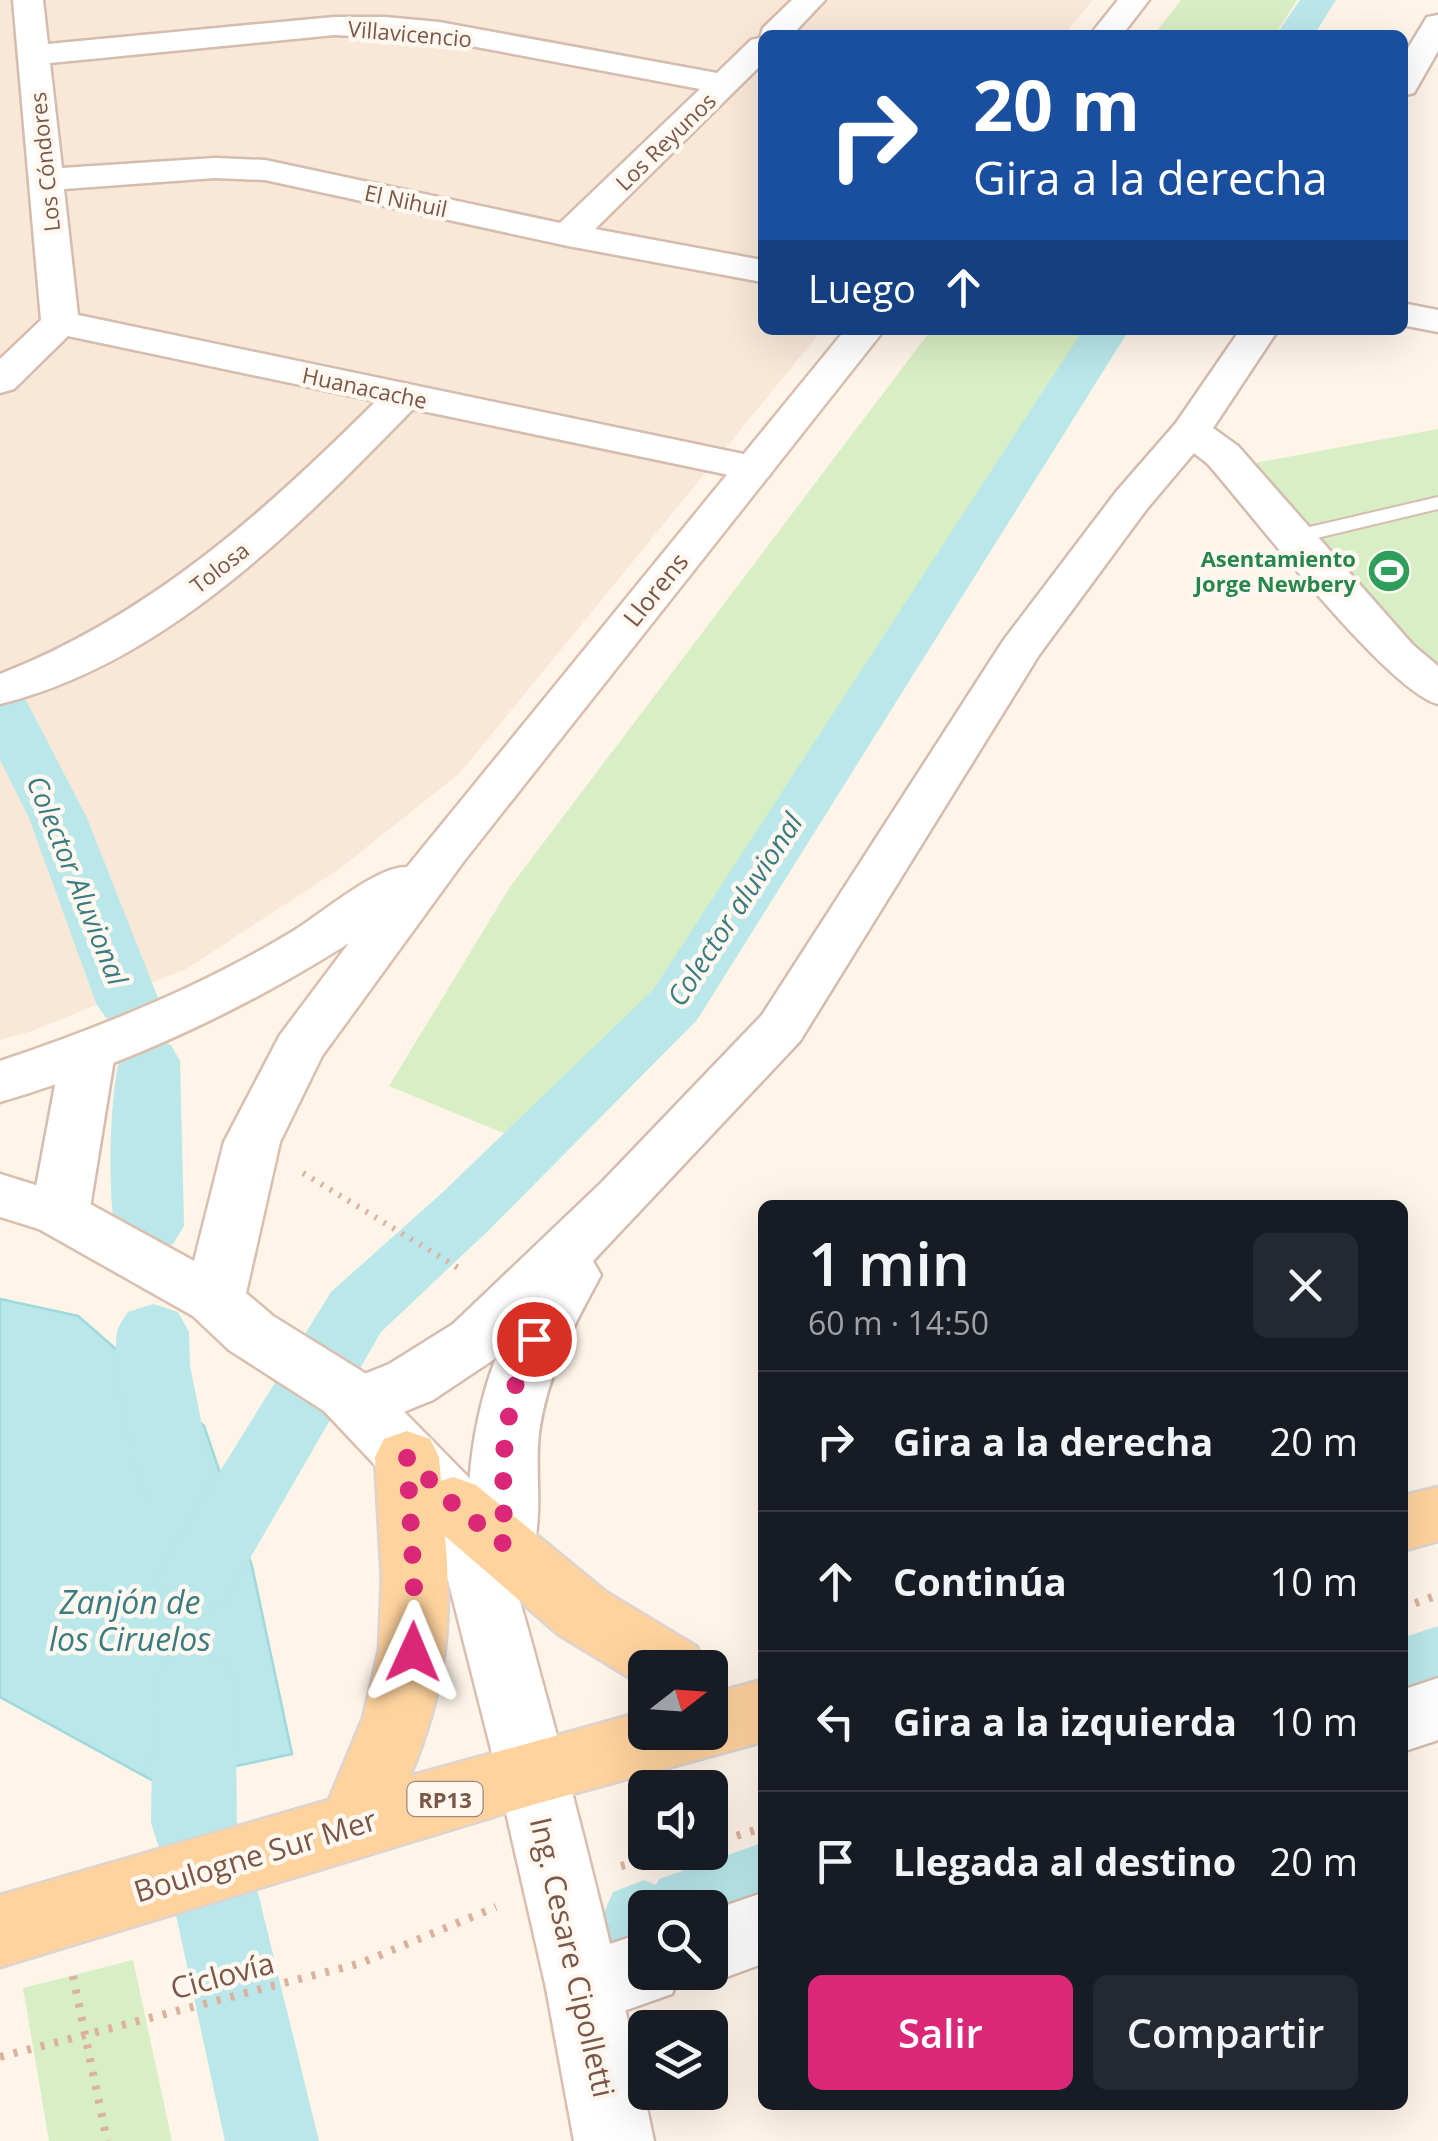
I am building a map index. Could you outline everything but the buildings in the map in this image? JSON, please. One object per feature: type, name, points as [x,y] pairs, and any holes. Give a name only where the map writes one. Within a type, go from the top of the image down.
[{"type":"main road","points":[[354,1826],[396,1721],[413,1652],[414,1583],[407,1457]]},
{"type":"main road","points":[[1408,1522],[1438,1514]]},
{"type":"main road","points":[[478,1524],[582,1613],[643,1650]]},
{"type":"main road","points":[[728,1686],[758,1694]]},
{"type":"main road","points":[[728,1721],[758,1713]]},
{"type":"main road","name":"Boulogne Sur Mer","points":[[29,1923],[628,1747]]},
{"type":"street","name":"Los Cóndores","points":[[28,0],[34,54],[27,132],[46,180],[60,323]]},
{"type":"street","points":[[779,30],[810,0]]},
{"type":"street","points":[[1110,30],[1134,0]]},
{"type":"street","points":[[1408,76],[1438,24]]},
{"type":"street","name":"Villavicencio","points":[[34,54],[334,26],[385,26],[438,31],[724,84]]},
{"type":"street","name":"Los Reyunos","points":[[568,235],[758,50]]},
{"type":"street","name":"El Nihuil","points":[[46,180],[215,168],[265,170],[568,235],[758,269]]},
{"type":"street","points":[[1408,315],[1438,321]]},
{"type":"street","points":[[0,382],[60,323]]},
{"type":"street","name":"Huanacache","points":[[60,323],[752,468]]},
{"type":"street","name":"Llorens","points":[[233,1316],[252,1142],[298,1048],[446,850],[861,335]]},
{"type":"street","points":[[351,1398],[411,1382],[475,1342],[622,1197],[781,1028],[1019,650],[1131,501],[1191,431],[1256,335]]},
{"type":"street","name":"Tolosa","points":[[0,690],[37,678],[114,642],[219,571],[334,466],[404,395]]},
{"type":"street","points":[[1191,431],[1223,455],[1397,655],[1438,690]]},
{"type":"street","name":"Llorens","points":[[0,1082],[88,1053],[200,1003],[294,954],[364,911],[446,850]]},
{"type":"street","points":[[60,1214],[88,1053]]},
{"type":"street","points":[[0,1195],[60,1214],[233,1316],[351,1398],[478,1524],[503,1459],[512,1394],[534,1339],[622,1197]]},
{"type":"street","name":"Ing. Cesare Cipolletti","points":[[478,1524],[481,1580],[532,1773],[614,1978],[614,2141]]},
{"type":"street","points":[[1408,1719],[1438,1709]]},
{"type":"street","points":[[728,1940],[758,1931]]},
{"type":"lane","points":[[1292,538],[1438,503]]},
{"type":"path","points":[[252,1142],[460,1269]]},
{"type":"path","points":[[1408,1606],[1438,1595]]},
{"type":"path","points":[[728,1838],[758,1829]]},
{"type":"path","points":[[29,1923],[91,2036],[106,2141]]},
{"type":"path","name":"Ciclovía","points":[[0,2056],[91,2036],[362,1963]]},
{"type":"shaded area","points":[[0,0],[1093,0],[1068,30],[758,30],[758,335],[818,335],[460,773],[339,869],[188,968],[0,1040]]},
{"type":"green space","points":[[1181,0],[1297,0],[1278,30],[1158,30]]},
{"type":"green space","points":[[927,335],[1096,335],[684,1029],[557,1155],[389,1086],[510,887]]},
{"type":"green space","name":"Asentamiento Jorge Newbery","points":[[1438,429],[1438,677],[1244,465]]},
{"type":"green space","points":[[133,1960],[172,2141],[49,2141],[23,1988]]},
{"type":"water","name":"Zanjón de los Ciruelos","points":[[0,1299],[78,1316],[204,1426],[252,1566],[292,1754],[157,1783],[0,1697]]},
{"type":"waterway","name":"Colector aluvional","points":[[1298,30],[1318,0]]},
{"type":"waterway","name":"Colector aluvional","points":[[195,1581],[356,1312],[467,1210],[675,1005],[1103,335]]},
{"type":"waterway","name":"Colector Aluvional","points":[[0,704],[58,818],[128,1003]]},
{"type":"waterway","name":"Colector Aluvional","points":[[148,1061],[149,1226]]},
{"type":"waterway","name":"Zanjón de los Ciruelos","points":[[153,1332],[154,1366],[174,1474]]},
{"type":"waterway","points":[[1408,1672],[1438,1662]]},
{"type":"waterway","name":"Zanjón de los Ciruelos","points":[[194,1685],[194,1823],[209,1869],[272,2141]]},
{"type":"waterway","points":[[728,1895],[758,1885]]},
{"type":"place","name":"Asentamiento Jorge Newbery","points":[[1389,571]]},
{"type":"route","points":[[413,1652],[414,1583],[407,1457],[453,1504],[504,1544],[503,1459],[512,1394],[534,1339]]}]
